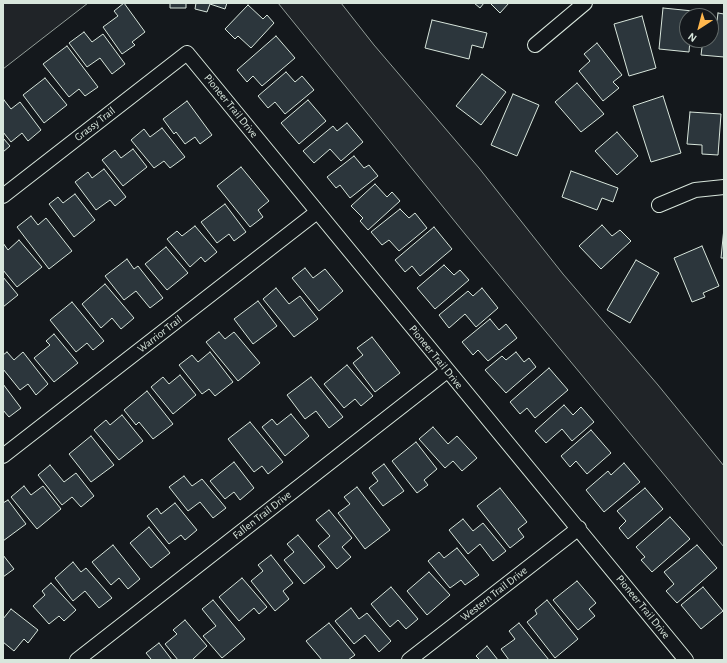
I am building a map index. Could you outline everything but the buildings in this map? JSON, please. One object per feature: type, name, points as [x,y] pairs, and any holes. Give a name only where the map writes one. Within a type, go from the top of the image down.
[{"type":"street","points":[[535,45],[586,3]]},
{"type":"street","name":"Grassy Trail","points":[[3,196],[187,53]]},
{"type":"street","name":"Pioneer Trail Drive","points":[[187,53],[686,660]]},
{"type":"street","points":[[659,205],[695,190],[724,187]]},
{"type":"street","name":"Warrior Trail","points":[[3,456],[317,212]]},
{"type":"street","name":"Fallen Trail Drive","points":[[77,660],[447,371]]},
{"type":"street","name":"Western Trail Drive","points":[[409,660],[579,528]]},
{"type":"shaded area","points":[[3,3],[88,3],[3,69]]},
{"type":"shaded area","points":[[278,3],[341,3],[374,45],[479,168],[563,274],[658,385],[724,466],[724,547],[465,234]]}]
